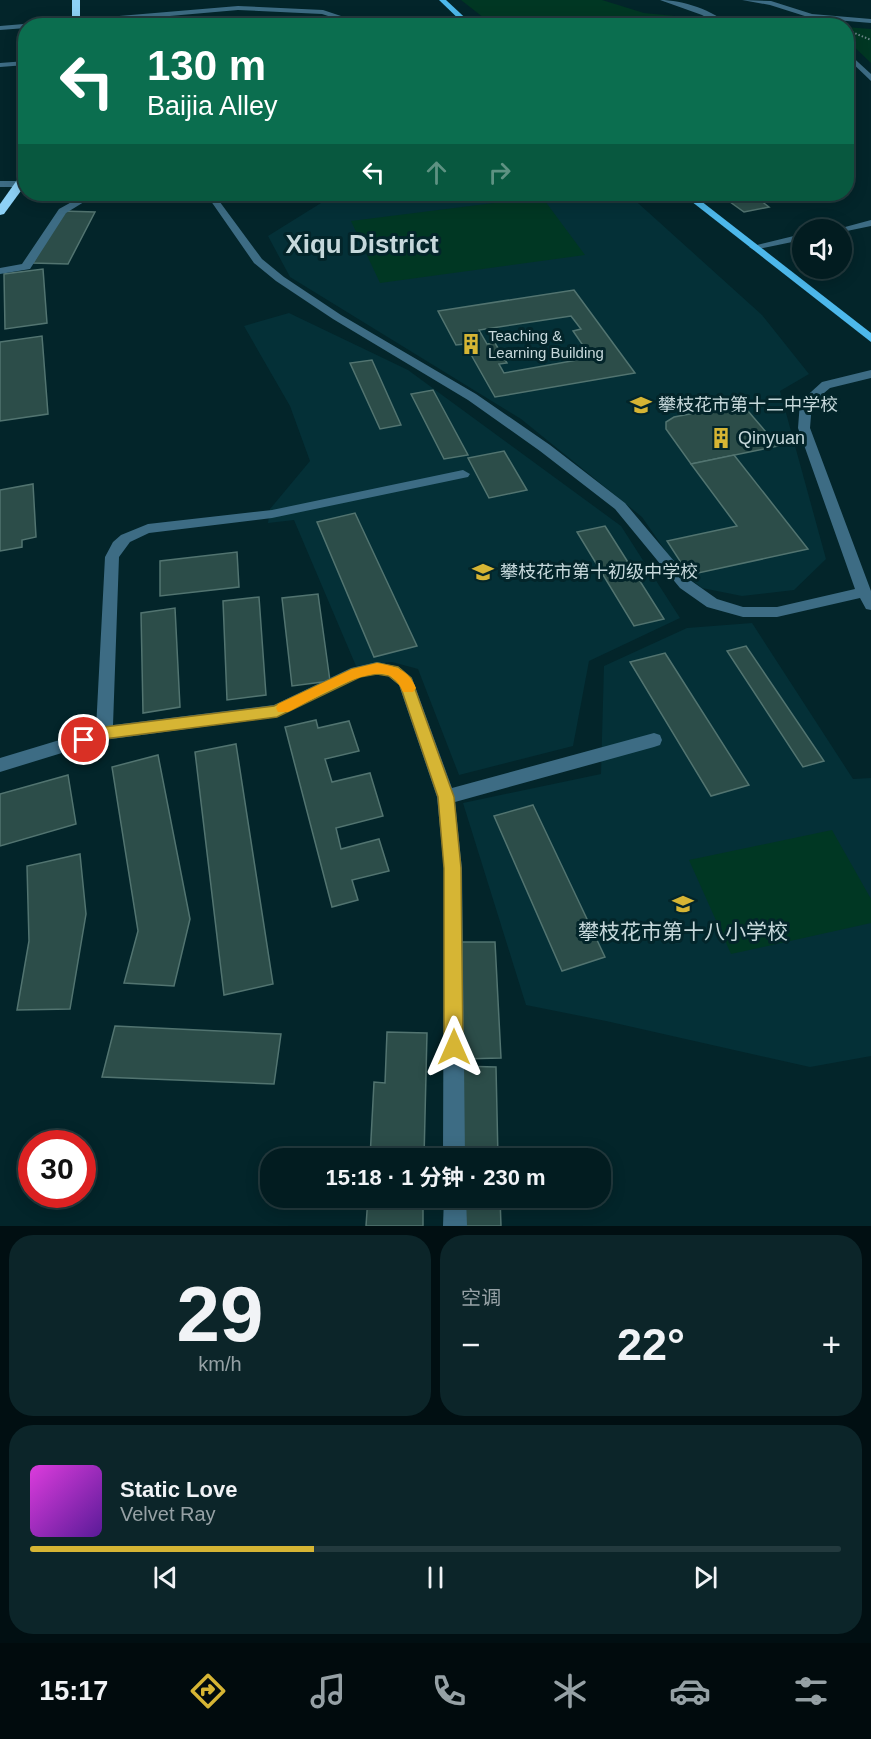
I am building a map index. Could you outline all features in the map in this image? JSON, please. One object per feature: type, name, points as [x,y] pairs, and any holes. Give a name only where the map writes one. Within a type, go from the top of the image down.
[{"type":"highway","points":[[76,0],[76,18]]},
{"type":"highway","points":[[0,212],[18,186]]},
{"type":"main road","points":[[442,0],[462,18]]},
{"type":"main road","points":[[696,201],[871,339]]},
{"type":"street","points":[[663,0],[719,18]]},
{"type":"street","points":[[745,0],[771,3],[811,16],[835,18]]},
{"type":"street","points":[[136,18],[257,8],[323,12],[342,18]]},
{"type":"street","points":[[854,20],[871,21]]},
{"type":"street","points":[[0,28],[18,27]]},
{"type":"street","points":[[854,61],[870,78]]},
{"type":"street","points":[[0,65],[18,64]]},
{"type":"street","points":[[0,184],[18,181]]},
{"type":"street","points":[[0,271],[26,267],[62,212],[80,201]]},
{"type":"street","points":[[215,201],[258,261],[280,279],[337,317],[472,397],[545,448],[620,506],[685,584],[712,603],[743,612],[777,612],[867,598],[804,428],[806,402],[826,385],[871,374]]},
{"type":"street","points":[[852,227],[871,223]]},
{"type":"street","points":[[754,247],[792,239]]},
{"type":"street","points":[[104,733],[112,557],[117,544],[129,535],[148,529],[272,514],[463,474]]},
{"type":"street","points":[[0,765],[104,733],[277,711],[357,672],[377,668],[393,671],[406,682],[446,797],[453,868],[454,1148]]},
{"type":"street","points":[[446,797],[654,740]]},
{"type":"street","points":[[455,1208],[455,1226]]},
{"type":"path","points":[[854,33],[871,40]]},
{"type":"shaded area","name":"攀枝花市第十二中学校","points":[[334,201],[636,201],[762,315],[809,374],[780,391],[826,559],[794,590],[742,596],[702,588],[678,569],[642,517],[521,419],[290,277],[268,236],[321,203]]},
{"type":"shaded area","name":"攀枝花市第十初级中学校","points":[[289,313],[408,370],[621,526],[680,618],[589,661],[573,746],[459,775],[418,669],[392,662],[356,666],[294,520],[268,523],[270,509],[310,461],[290,406],[244,326]]},
{"type":"shaded area","name":"攀枝花市第十八小学校","points":[[752,623],[853,779],[871,778],[871,1056],[810,1067],[526,1005],[463,803],[601,774],[604,666],[687,628]]},
{"type":"green space","points":[[461,0],[602,0],[644,13],[695,18],[484,18]]},
{"type":"green space","points":[[854,28],[871,29],[871,63],[854,47]]},
{"type":"green space","points":[[510,201],[545,201],[585,255],[380,283],[351,221]]},
{"type":"green space","points":[[832,830],[871,899],[871,923],[731,954],[689,860]]},
{"type":"building","points":[[729,201],[761,201],[769,207],[744,212]]},
{"type":"building","points":[[62,211],[95,212],[68,264],[33,263]]},
{"type":"building","points":[[43,269],[47,323],[5,329],[4,274]]},
{"type":"building","name":"Teaching & Learning Building","points":[[574,290],[635,373],[495,397],[465,344],[456,345],[438,311]],"holes":[[[571,316],[581,329],[573,331],[586,350],[594,348],[600,356],[504,373],[499,364],[507,363],[495,343],[487,344],[479,330]]]},
{"type":"building","points":[[42,336],[48,414],[0,421],[0,342]]},
{"type":"building","points":[[372,360],[401,425],[380,429],[350,363]]},
{"type":"building","points":[[433,390],[468,455],[444,459],[411,394]]},
{"type":"building","name":"Qinyuan","points":[[742,404],[778,446],[691,464],[666,429],[666,422],[674,417]]},
{"type":"building","points":[[504,451],[527,490],[489,498],[468,458]]},
{"type":"building","points":[[734,455],[808,549],[689,575],[667,541],[737,526],[691,464]]},
{"type":"building","points":[[33,484],[36,537],[22,540],[22,547],[0,551],[0,490]]},
{"type":"building","points":[[355,513],[417,646],[374,657],[317,522]]},
{"type":"building","points":[[605,526],[664,619],[634,626],[577,532]]},
{"type":"building","points":[[237,552],[239,587],[160,596],[160,561]]},
{"type":"building","points":[[318,594],[330,681],[292,686],[282,598]]},
{"type":"building","points":[[259,597],[266,695],[227,700],[223,601]]},
{"type":"building","points":[[175,608],[180,707],[143,713],[141,613]]},
{"type":"building","points":[[746,646],[824,761],[803,767],[727,651]]},
{"type":"building","points":[[665,653],[749,785],[711,796],[630,662]]},
{"type":"building","points":[[316,720],[318,728],[349,721],[359,751],[325,759],[332,782],[370,773],[383,816],[336,828],[341,849],[379,839],[389,871],[352,880],[358,900],[332,907],[285,727]]},
{"type":"building","points":[[236,744],[273,984],[224,995],[195,752]]},
{"type":"building","points":[[158,755],[190,919],[174,986],[124,983],[138,931],[112,767]]},
{"type":"building","points":[[68,775],[76,824],[0,846],[0,794]]},
{"type":"building","points":[[533,805],[605,957],[562,971],[494,816]]},
{"type":"building","points":[[80,854],[86,914],[70,1009],[17,1010],[29,941],[27,866]]},
{"type":"building","points":[[457,942],[495,942],[501,1058],[461,1059]]},
{"type":"building","points":[[115,1026],[281,1034],[274,1084],[102,1077]]},
{"type":"building","points":[[387,1032],[427,1033],[424,1148],[371,1148],[374,1082],[385,1083]]},
{"type":"building","points":[[457,1066],[496,1067],[498,1148],[458,1148]]},
{"type":"building","points":[[367,1208],[423,1208],[423,1226],[366,1226]]},
{"type":"building","points":[[458,1208],[500,1208],[501,1226],[458,1226]]},
{"type":"slow traffic","points":[[283,708],[357,672],[377,668],[393,671],[406,682],[408,688]]},
{"type":"place","name":"Teaching & Learning Building","points":[[471,344]]},
{"type":"place","name":"攀枝花市第十二中学校","points":[[641,405]]},
{"type":"place","name":"Qinyuan","points":[[721,438]]},
{"type":"place","name":"攀枝花市第十初级中学校","points":[[483,572]]},
{"type":"place","name":"攀枝花市第十八小学校","points":[[683,904]]},
{"type":"district","name":"Xiqu District","points":[[362,244]]},
{"type":"route","points":[[84,740],[104,733],[277,711],[357,672],[377,668],[393,671],[406,682],[446,797],[453,868],[454,1047]]}]
